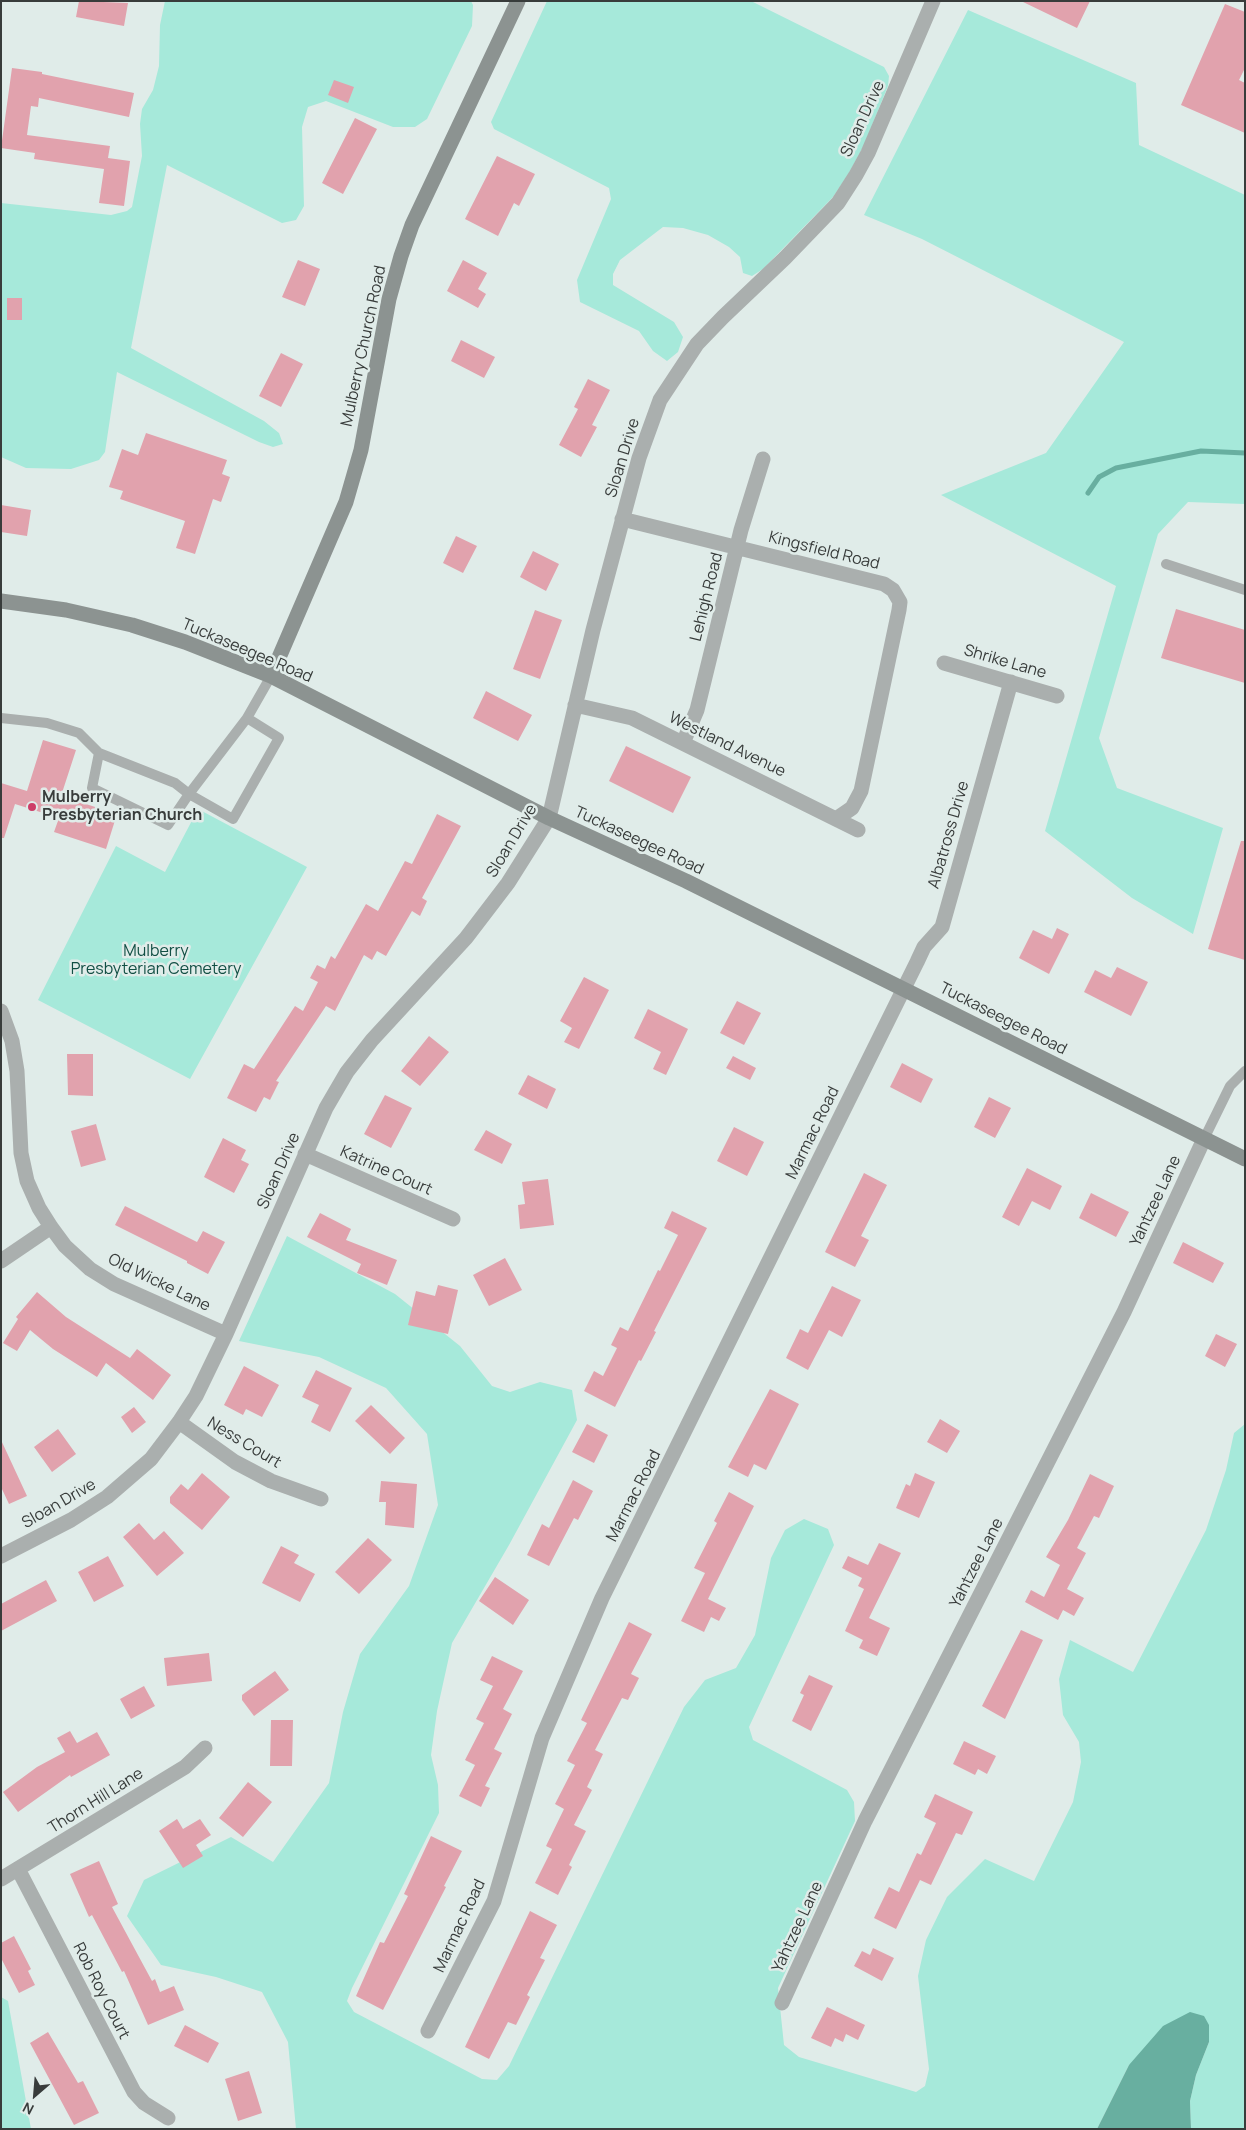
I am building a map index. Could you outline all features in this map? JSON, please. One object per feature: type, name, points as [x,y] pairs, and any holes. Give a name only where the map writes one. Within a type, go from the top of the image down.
[{"type":"street","name":"Mulberry Church Road","points":[[271,676],[346,502],[361,450],[389,299],[412,225],[518,1]]},
{"type":"street","name":"Sloan Drive","points":[[1,1556],[71,1520],[107,1497],[151,1459],[179,1422],[196,1396],[226,1334],[326,1108],[347,1072],[372,1040],[466,938],[508,883],[549,818],[593,630],[622,519],[639,458],[660,400],[697,344],[838,203],[868,153],[933,1]]},
{"type":"street","name":"Lehigh Road","points":[[683,743],[697,710],[737,548],[762,459]]},
{"type":"street","name":"Kingsfield Road","points":[[622,519],[884,584],[898,596],[899,610],[861,791],[852,808],[836,819]]},
{"type":"street","name":"Tuckaseegee Road","points":[[1,601],[66,610],[132,625],[185,642],[271,676],[549,818],[686,881],[1245,1160]]},
{"type":"street","name":"Shrike Lane","points":[[944,662],[1057,696]]},
{"type":"street","name":"Albatross Drive","points":[[904,989],[924,947],[942,927],[1011,682]]},
{"type":"street","name":"Westland Avenue","points":[[575,705],[632,718],[858,830]]},
{"type":"street","name":"Marmac Road","points":[[428,2031],[494,1901],[542,1738],[602,1598],[904,989]]},
{"type":"street","name":"Old Wicke Lane","points":[[1,1011],[12,1041],[17,1071],[21,1153],[27,1181],[50,1227],[65,1246],[90,1269],[114,1284],[226,1334]]},
{"type":"street","name":"Yahtzee Lane","points":[[782,2003],[865,1822],[1124,1312],[1204,1139]]},
{"type":"street","name":"Katrine Court","points":[[305,1154],[453,1219]]},
{"type":"street","points":[[1,1261],[50,1227]]},
{"type":"street","name":"Ness Court","points":[[179,1422],[235,1462],[271,1481],[322,1499]]},
{"type":"street","name":"Thorn Hill Lane","points":[[1,1879],[185,1767],[205,1748]]},
{"type":"street","name":"Rob Roy Court","points":[[18,1869],[134,2092],[144,2103],[168,2118]]},
{"type":"lane","points":[[1166,564],[1245,590]]},
{"type":"lane","points":[[99,753],[92,788],[168,825],[189,794],[247,718],[271,676]]},
{"type":"lane","points":[[1,718],[47,722],[79,733],[99,753],[175,783],[189,794],[233,819],[279,738],[247,718]]},
{"type":"lane","points":[[1204,1139],[1230,1086],[1245,1071]]},
{"type":"green space","points":[[165,1],[471,1],[473,5],[472,26],[427,119],[415,127],[393,127],[326,101],[308,107],[302,127],[304,206],[296,220],[282,223],[167,165],[131,348],[264,421],[279,433],[283,444],[273,447],[259,442],[117,372],[105,452],[99,460],[71,469],[26,468],[1,457],[1,203],[111,215],[127,211],[132,207],[142,156],[140,124],[142,109],[153,90],[159,66],[160,25]]},
{"type":"green space","points":[[547,1],[751,1],[884,67],[889,76],[888,86],[864,145],[849,173],[833,197],[763,269],[752,276],[743,273],[740,257],[729,247],[708,235],[683,228],[663,227],[620,260],[613,274],[613,285],[674,322],[683,337],[678,352],[667,361],[653,351],[639,331],[580,302],[577,280],[611,199],[609,188],[494,129],[491,122]]},
{"type":"green space","points":[[968,10],[1136,83],[1139,145],[1245,195],[1245,504],[1188,502],[1158,534],[1099,738],[1117,788],[1223,828],[1193,934],[1132,898],[1045,831],[1116,586],[941,495],[1046,453],[1124,342],[922,239],[864,215]]},
{"type":"green space","name":"Mulberry Presbyterian Cemetery","points":[[198,809],[307,867],[190,1079],[38,1000],[116,846],[165,872]]},
{"type":"green space","points":[[287,1236],[395,1294],[460,1346],[492,1386],[510,1392],[540,1382],[572,1390],[577,1420],[509,1545],[452,1643],[437,1711],[431,1755],[438,1785],[439,1813],[352,1988],[347,2001],[354,2012],[482,2079],[497,2080],[509,2066],[684,1707],[705,1680],[736,1668],[755,1635],[771,1558],[785,1530],[804,1519],[828,1529],[834,1545],[749,1727],[753,1740],[847,1790],[854,1802],[855,1821],[778,1988],[784,2045],[799,2057],[916,2092],[925,2086],[929,2069],[918,1976],[926,1940],[947,1897],[985,1859],[1034,1881],[1073,1802],[1081,1762],[1079,1742],[1063,1715],[1059,1679],[1070,1640],[1133,1672],[1206,1530],[1226,1470],[1234,1433],[1245,1424],[1245,2129],[1191,2129],[1190,2101],[1196,2075],[1209,2042],[1209,2025],[1129,2065],[1097,2129],[296,2129],[288,2042],[262,1992],[216,1977],[161,1965],[127,1916],[144,1880],[231,1837],[273,1862],[329,1783],[343,1712],[360,1654],[409,1586],[438,1505],[427,1434],[386,1388],[319,1357],[239,1341]]},
{"type":"green space","points":[[1,1997],[8,2001],[31,2129],[1,2129]]},
{"type":"shaded area","points":[[1190,2012],[1204,2016],[1209,2025],[1209,2042],[1196,2075],[1190,2101],[1191,2129],[1097,2129],[1129,2065],[1163,2026]]},
{"type":"building","points":[[79,1],[128,3],[124,26],[76,17]]},
{"type":"building","points":[[1021,1],[1090,1],[1077,28]]},
{"type":"building","points":[[1225,4],[1245,12],[1245,68],[1239,80],[1245,83],[1245,133],[1181,105]]},
{"type":"building","points":[[12,68],[42,72],[42,74],[134,93],[129,117],[39,98],[38,107],[31,106],[27,135],[110,146],[108,158],[130,161],[124,206],[99,203],[104,169],[34,159],[35,153],[1,148]]},
{"type":"building","points":[[334,80],[354,87],[348,103],[328,95]]},
{"type":"building","points":[[355,118],[377,129],[343,194],[322,183]]},
{"type":"building","points":[[497,156],[535,174],[519,206],[514,203],[498,236],[465,219]]},
{"type":"building","points":[[298,260],[320,269],[305,306],[282,297]]},
{"type":"building","points":[[463,260],[487,273],[478,289],[486,294],[478,308],[447,291]]},
{"type":"building","points":[[7,298],[22,298],[22,320],[7,320]]},
{"type":"building","points":[[461,340],[495,357],[484,378],[451,361]]},
{"type":"building","points":[[281,353],[303,364],[281,407],[259,396]]},
{"type":"building","points":[[588,379],[610,390],[592,425],[597,427],[581,457],[559,445],[578,409],[574,407]]},
{"type":"building","points":[[146,433],[227,460],[222,474],[230,477],[221,502],[213,499],[195,554],[176,548],[185,521],[120,499],[123,491],[109,487],[122,449],[138,455]]},
{"type":"building","points":[[1,505],[31,510],[27,536],[1,532]]},
{"type":"building","points":[[456,536],[477,546],[463,573],[443,563]]},
{"type":"building","points":[[533,551],[559,564],[546,591],[520,577]]},
{"type":"building","points":[[1176,609],[1245,630],[1245,683],[1161,658]]},
{"type":"building","points":[[535,610],[562,620],[540,679],[513,669]]},
{"type":"building","points":[[486,691],[532,715],[518,741],[473,718]]},
{"type":"building","points":[[43,740],[76,750],[61,796],[117,814],[106,849],[54,832],[59,818],[15,804],[4,838],[1,838],[1,783],[27,791]]},
{"type":"building","points":[[626,746],[691,777],[673,813],[609,781]]},
{"type":"building","points":[[437,814],[461,826],[422,898],[427,901],[420,916],[412,911],[386,956],[377,951],[372,960],[364,955],[335,1011],[326,1006],[276,1081],[279,1082],[270,1100],[264,1097],[256,1112],[227,1098],[244,1064],[254,1069],[295,1006],[303,1011],[318,982],[310,978],[317,965],[325,969],[331,956],[335,959],[366,904],[378,911],[405,861],[412,864]]},
{"type":"building","points":[[1241,841],[1245,841],[1245,960],[1208,949]]},
{"type":"building","points":[[1057,928],[1069,934],[1049,974],[1019,958],[1033,930],[1052,939]]},
{"type":"building","points":[[1117,967],[1148,982],[1131,1016],[1084,992],[1095,970],[1111,978]]},
{"type":"building","points":[[584,977],[609,990],[579,1049],[564,1042],[572,1028],[560,1021]]},
{"type":"building","points":[[737,1001],[761,1013],[744,1045],[720,1033]]},
{"type":"building","points":[[648,1009],[688,1029],[666,1075],[653,1069],[661,1052],[634,1038]]},
{"type":"building","points":[[429,1036],[449,1052],[420,1086],[401,1071]]},
{"type":"building","points":[[67,1054],[93,1054],[93,1096],[68,1095]]},
{"type":"building","points":[[733,1056],[756,1068],[750,1080],[726,1068]]},
{"type":"building","points":[[902,1063],[933,1079],[921,1103],[890,1087]]},
{"type":"building","points":[[528,1075],[556,1089],[547,1109],[518,1094]]},
{"type":"building","points":[[385,1095],[412,1108],[391,1148],[364,1134]]},
{"type":"building","points":[[989,1097],[1011,1108],[995,1138],[974,1127]]},
{"type":"building","points":[[96,1124],[106,1160],[81,1167],[71,1131]]},
{"type":"building","points":[[734,1127],[764,1142],[747,1176],[717,1161]]},
{"type":"building","points":[[486,1130],[512,1144],[502,1164],[474,1150]]},
{"type":"building","points":[[223,1138],[246,1150],[241,1160],[249,1164],[234,1193],[204,1177]]},
{"type":"building","points":[[1027,1168],[1062,1186],[1050,1210],[1032,1201],[1019,1226],[1002,1217]]},
{"type":"building","points":[[864,1173],[887,1185],[861,1236],[869,1240],[855,1267],[825,1252]]},
{"type":"building","points":[[548,1179],[554,1225],[520,1229],[518,1205],[525,1204],[522,1182]]},
{"type":"building","points":[[1091,1193],[1129,1212],[1116,1237],[1079,1218]]},
{"type":"building","points":[[125,1206],[197,1242],[203,1231],[225,1242],[208,1274],[187,1263],[187,1261],[115,1225]]},
{"type":"building","points":[[672,1211],[707,1228],[654,1331],[656,1332],[615,1407],[584,1391],[594,1371],[603,1376],[617,1348],[611,1345],[620,1327],[628,1331],[658,1270],[660,1271],[678,1235],[664,1228]]},
{"type":"building","points":[[320,1213],[351,1229],[346,1240],[397,1260],[387,1285],[357,1273],[361,1264],[307,1237]]},
{"type":"building","points":[[1183,1242],[1224,1263],[1213,1283],[1173,1263]]},
{"type":"building","points":[[505,1258],[522,1290],[489,1306],[473,1275]]},
{"type":"building","points":[[438,1285],[458,1290],[448,1334],[408,1325],[416,1291],[435,1296]]},
{"type":"building","points":[[832,1286],[861,1300],[842,1337],[829,1330],[808,1370],[786,1358],[800,1329],[808,1333]]},
{"type":"building","points":[[37,1292],[66,1317],[130,1358],[137,1349],[171,1375],[153,1400],[106,1363],[97,1377],[53,1349],[30,1330],[17,1351],[3,1343],[18,1319],[16,1317]]},
{"type":"building","points":[[1216,1334],[1237,1344],[1225,1367],[1205,1356]]},
{"type":"building","points":[[244,1366],[279,1385],[262,1417],[246,1409],[243,1415],[224,1405]]},
{"type":"building","points":[[316,1370],[352,1388],[330,1432],[311,1422],[319,1405],[302,1397]]},
{"type":"building","points":[[770,1389],[799,1404],[766,1470],[754,1464],[748,1477],[728,1467]]},
{"type":"building","points":[[371,1405],[405,1438],[390,1454],[355,1421]]},
{"type":"building","points":[[134,1407],[146,1422],[132,1433],[121,1417]]},
{"type":"building","points":[[940,1419],[960,1431],[947,1453],[927,1442]]},
{"type":"building","points":[[587,1424],[608,1435],[594,1463],[572,1452]]},
{"type":"building","points":[[58,1429],[76,1454],[52,1472],[34,1447]]},
{"type":"building","points":[[1,1440],[27,1496],[9,1504],[1,1487]]},
{"type":"building","points":[[202,1473],[230,1497],[202,1530],[170,1503],[170,1497],[181,1484],[188,1490]]},
{"type":"building","points":[[915,1473],[935,1482],[919,1518],[896,1508],[906,1484],[910,1486]]},
{"type":"building","points":[[1090,1474],[1114,1486],[1099,1518],[1094,1516],[1077,1548],[1086,1553],[1067,1589],[1084,1598],[1074,1616],[1063,1610],[1058,1620],[1025,1602],[1031,1590],[1044,1597],[1060,1565],[1046,1557],[1068,1520]]},
{"type":"building","points":[[573,1480],[593,1491],[578,1520],[574,1518],[549,1566],[527,1555],[542,1524],[549,1528]]},
{"type":"building","points":[[381,1481],[417,1484],[414,1528],[385,1525],[386,1502],[379,1502]]},
{"type":"building","points":[[729,1492],[754,1506],[708,1599],[726,1608],[719,1621],[711,1617],[704,1632],[681,1621],[705,1573],[694,1568],[717,1523],[714,1521]]},
{"type":"building","points":[[139,1523],[154,1540],[164,1531],[184,1553],[157,1576],[123,1537]]},
{"type":"building","points":[[368,1538],[392,1560],[359,1594],[335,1572]]},
{"type":"building","points":[[879,1543],[901,1553],[869,1618],[890,1628],[877,1656],[859,1648],[863,1640],[845,1631],[864,1589],[858,1586],[862,1578],[842,1568],[848,1556],[868,1565]]},
{"type":"building","points":[[281,1546],[299,1555],[294,1563],[315,1574],[300,1602],[262,1583]]},
{"type":"building","points":[[108,1556],[124,1586],[94,1602],[78,1572]]},
{"type":"building","points":[[495,1577],[529,1600],[513,1625],[479,1601]]},
{"type":"building","points":[[46,1580],[57,1601],[1,1631],[1,1604]]},
{"type":"building","points":[[629,1622],[652,1634],[631,1674],[639,1678],[628,1700],[622,1698],[595,1750],[603,1754],[587,1787],[592,1790],[574,1825],[586,1831],[569,1865],[572,1867],[558,1895],[535,1883],[552,1849],[546,1846],[564,1809],[555,1804],[575,1765],[567,1761],[587,1723],[581,1720]]},
{"type":"building","points":[[1021,1630],[1043,1640],[1005,1719],[982,1706]]},
{"type":"building","points":[[209,1653],[212,1681],[167,1686],[164,1658]]},
{"type":"building","points":[[492,1656],[523,1671],[503,1709],[512,1714],[494,1749],[502,1753],[485,1786],[490,1788],[481,1807],[459,1796],[475,1765],[465,1760],[484,1723],[476,1719],[493,1686],[480,1680]]},
{"type":"building","points":[[275,1671],[289,1690],[254,1716],[242,1700],[242,1695]]},
{"type":"building","points":[[809,1675],[833,1686],[811,1731],[792,1721],[804,1695],[800,1693]]},
{"type":"building","points":[[144,1686],[155,1706],[131,1719],[120,1699]]},
{"type":"building","points":[[271,1720],[293,1720],[292,1766],[270,1766]]},
{"type":"building","points":[[70,1731],[77,1743],[97,1732],[110,1755],[71,1777],[70,1775],[18,1812],[3,1792],[37,1767],[65,1752],[57,1738]]},
{"type":"building","points":[[964,1741],[996,1756],[987,1774],[978,1769],[975,1775],[953,1764]]},
{"type":"building","points":[[248,1782],[272,1802],[243,1837],[219,1818]]},
{"type":"building","points":[[935,1794],[973,1812],[962,1835],[956,1833],[931,1885],[920,1880],[896,1929],[874,1918],[889,1887],[899,1892],[917,1853],[921,1855],[936,1823],[924,1817]]},
{"type":"building","points":[[177,1819],[183,1829],[200,1819],[211,1835],[196,1845],[203,1856],[183,1868],[159,1831]]},
{"type":"building","points":[[431,1836],[462,1851],[444,1886],[446,1887],[383,2010],[356,1996],[380,1942],[384,1943],[408,1896],[404,1894]]},
{"type":"building","points":[[99,1861],[118,1904],[112,1907],[152,1981],[155,1979],[160,1992],[174,1986],[184,2010],[148,2025],[124,1971],[122,1972],[92,1915],[89,1917],[70,1874]]},
{"type":"building","points":[[530,1911],[557,1925],[540,1958],[545,1960],[527,1995],[530,1997],[516,2025],[508,2022],[489,2059],[465,2047]]},
{"type":"building","points":[[14,1936],[31,1969],[28,1971],[35,1985],[19,1993],[1,1958],[1,1943]]},
{"type":"building","points":[[873,1948],[894,1958],[882,1981],[854,1966],[862,1951],[870,1955]]},
{"type":"building","points":[[827,2007],[865,2025],[858,2040],[846,2034],[843,2042],[835,2038],[831,2047],[811,2038]]},
{"type":"building","points":[[185,2025],[219,2043],[208,2063],[174,2046]]},
{"type":"building","points":[[48,2032],[78,2083],[83,2081],[99,2113],[74,2125],[30,2043]]},
{"type":"building","points":[[249,2071],[262,2113],[238,2121],[225,2079]]},
{"type":"waterway","points":[[1088,493],[1099,477],[1116,468],[1201,451],[1245,453]]},
{"type":"place","name":"Mulberry Presbyterian Church","points":[[32,807]]}]
